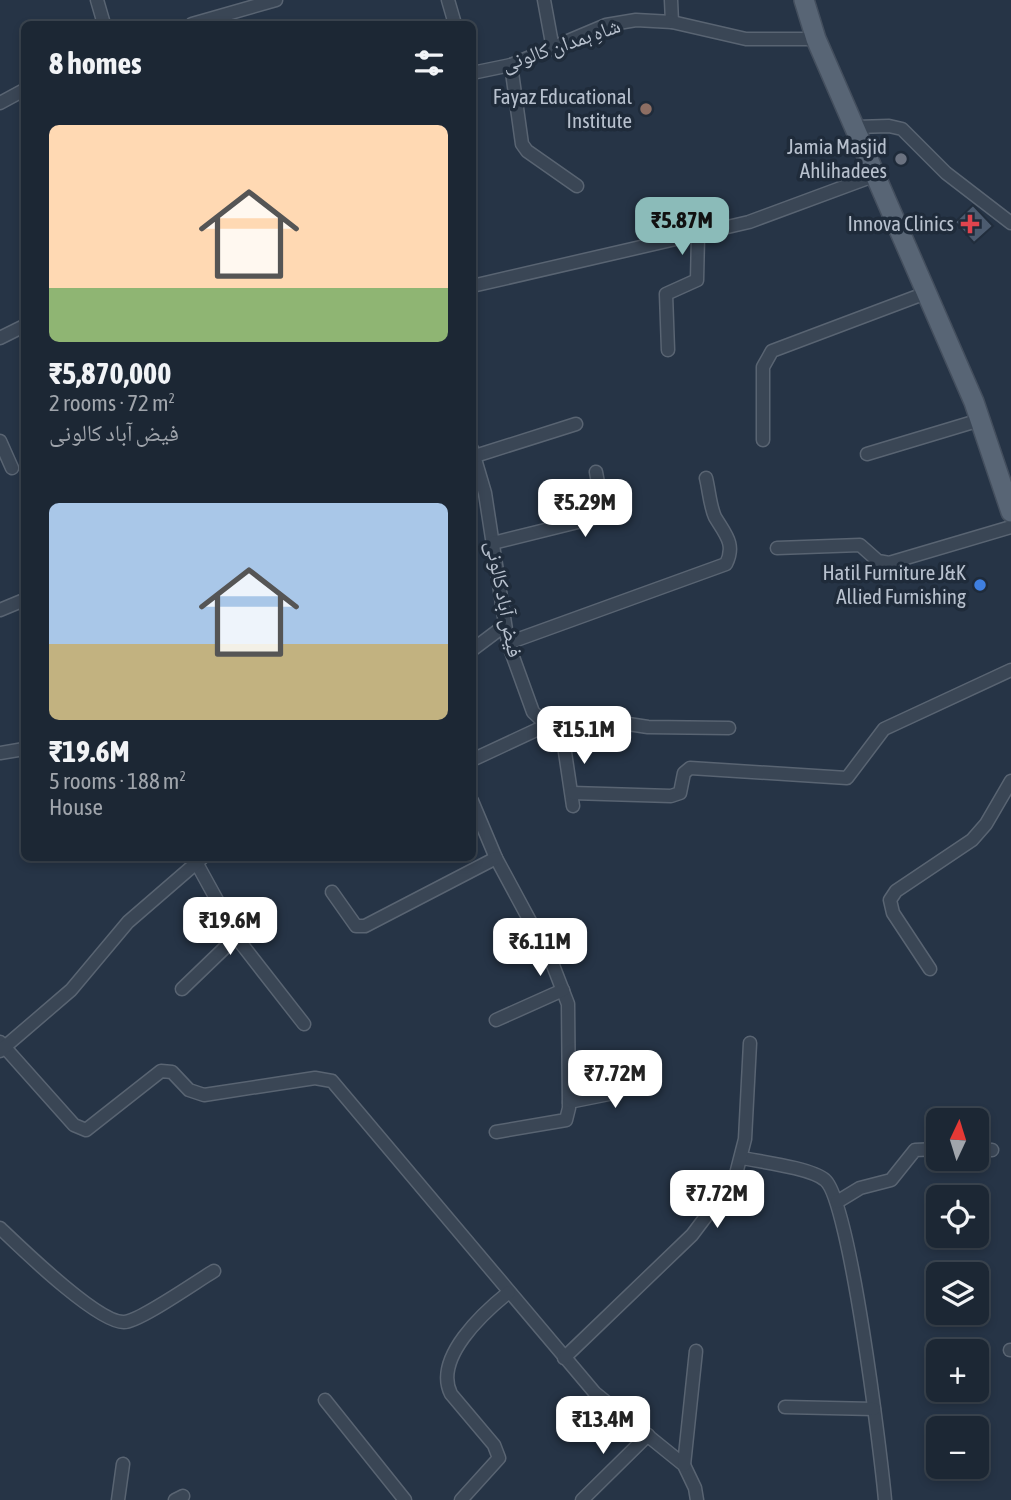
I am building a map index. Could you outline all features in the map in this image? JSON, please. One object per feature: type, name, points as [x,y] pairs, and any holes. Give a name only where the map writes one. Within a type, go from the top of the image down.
[{"type":"main road","points":[[804,0],[816,39],[980,420],[1011,512]]},
{"type":"street","points":[[97,0],[103,21]]},
{"type":"street","points":[[222,0],[226,13]]},
{"type":"street","points":[[210,21],[226,13],[276,0]]},
{"type":"street","points":[[448,0],[454,21]]},
{"type":"street","points":[[544,0],[553,49]]},
{"type":"street","points":[[671,0],[672,22]]},
{"type":"street","name":"شاہِ ہمدان کالونی","points":[[476,72],[511,65],[606,25],[636,20],[672,22],[746,39],[816,39]]},
{"type":"street","points":[[511,65],[522,144],[527,151],[577,186]]},
{"type":"street","points":[[0,103],[21,92]]},
{"type":"street","points":[[856,127],[889,125],[902,129],[946,173],[1011,223]]},
{"type":"street","points":[[476,285],[698,236],[749,222],[876,175]]},
{"type":"street","points":[[668,349],[665,300],[671,290],[697,280],[698,236]]},
{"type":"street","points":[[763,440],[763,367],[772,351],[926,293]]},
{"type":"street","points":[[0,338],[21,328]]},
{"type":"street","points":[[867,454],[980,420]]},
{"type":"street","points":[[476,451],[576,424]]},
{"type":"street","points":[[0,440],[12,468]]},
{"type":"street","name":"فیض آباد کالونی","points":[[476,459],[485,493],[508,643],[533,712],[547,725]]},
{"type":"street","points":[[493,543],[598,517],[603,510],[596,472]]},
{"type":"street","points":[[508,643],[726,564],[730,539],[715,516],[706,478]]},
{"type":"street","points":[[476,496],[485,493]]},
{"type":"street","points":[[778,548],[860,545],[878,561],[889,564],[1011,527]]},
{"type":"street","points":[[0,610],[21,601]]},
{"type":"street","points":[[476,647],[504,626]]},
{"type":"street","points":[[562,732],[573,800],[671,796],[680,793],[684,773],[690,768],[847,778],[884,730],[1011,670]]},
{"type":"street","points":[[476,758],[547,725],[562,732],[587,721],[602,720],[648,727],[729,728]]},
{"type":"street","points":[[0,753],[21,750]]},
{"type":"street","points":[[930,969],[893,913],[890,900],[896,891],[972,840],[986,824],[1011,781]]},
{"type":"street","points":[[476,810],[496,858],[564,990],[570,1027],[569,1102],[566,1120],[496,1132]]},
{"type":"street","points":[[332,892],[356,926],[365,926],[496,858]]},
{"type":"street","points":[[198,861],[128,922],[71,990],[1,1047],[74,1125],[86,1130],[161,1071],[172,1072],[190,1090],[204,1095],[315,1078],[332,1081],[595,1392],[684,1465],[695,1488],[697,1500]]},
{"type":"street","points":[[200,861],[237,936],[257,967],[304,1024]]},
{"type":"street","points":[[182,989],[237,936]]},
{"type":"street","points":[[496,1020],[564,990]]},
{"type":"street","points":[[565,1358],[692,1235],[735,1178],[742,1158],[750,1043]]},
{"type":"street","points":[[569,1102],[614,1093],[648,1077]]},
{"type":"street","points":[[836,1202],[860,1188],[891,1180],[915,1150],[926,1150]]},
{"type":"street","points":[[742,1158],[818,1175],[830,1184],[859,1309],[885,1500]]},
{"type":"street","points":[[0,1228],[49,1274],[116,1321],[134,1320],[214,1271]]},
{"type":"street","points":[[461,1500],[499,1458],[494,1444],[452,1394],[447,1384],[448,1366],[479,1318],[509,1292]]},
{"type":"street","points":[[684,1465],[696,1351]]},
{"type":"street","points":[[325,1400],[405,1500]]},
{"type":"street","points":[[785,1406],[874,1409]]},
{"type":"street","points":[[582,1500],[648,1435]]},
{"type":"street","points":[[118,1500],[123,1464]]},
{"type":"building","points":[[973,205],[993,226],[974,243],[955,222]]},
{"type":"place","name":"Fayaz Educational Institute","points":[[646,109]]},
{"type":"place","name":"Jamia Masjid Ahlihadees","points":[[901,159]]},
{"type":"place","name":"Innova Clinics","points":[[970,224]]},
{"type":"place","name":"Hatil Furniture J&K Allied Furnishing","points":[[980,585]]}]
